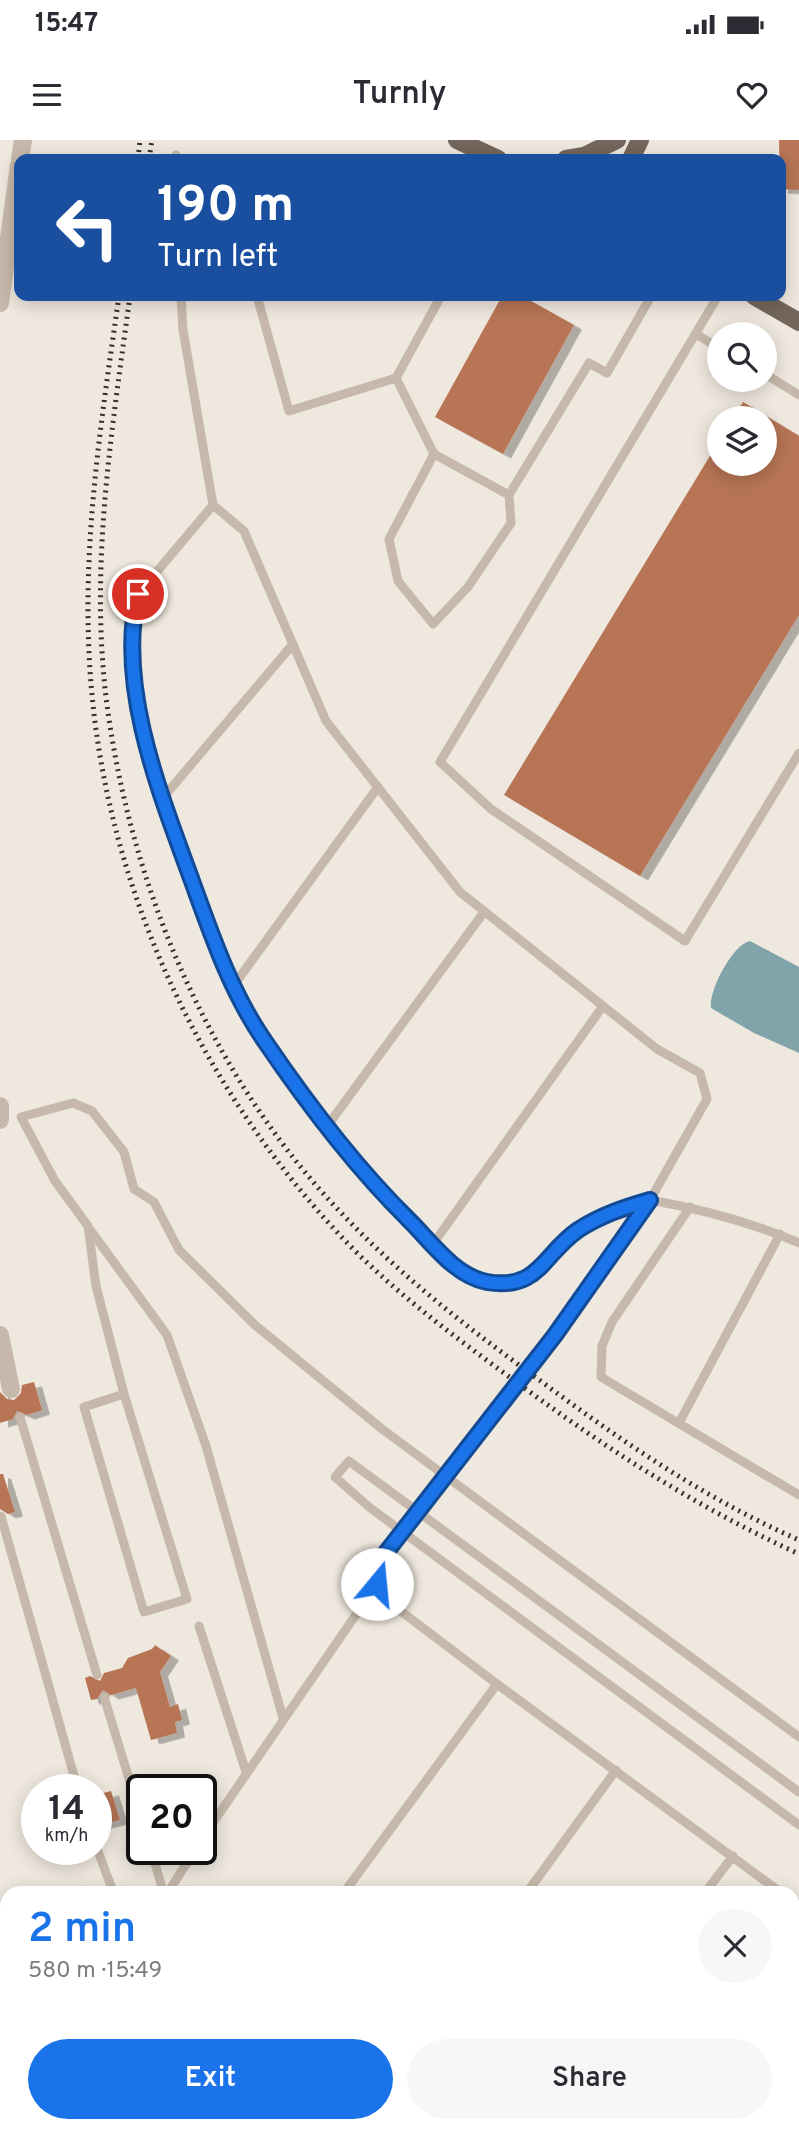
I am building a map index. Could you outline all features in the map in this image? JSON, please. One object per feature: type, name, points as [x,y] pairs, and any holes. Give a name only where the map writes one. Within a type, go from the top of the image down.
[{"type":"main road","points":[[457,140],[487,154]]},
{"type":"main road","points":[[588,154],[617,140]]},
{"type":"main road","points":[[763,301],[799,322]]},
{"type":"street","points":[[0,303],[14,201]]},
{"type":"street","points":[[0,1106],[0,1119]]},
{"type":"street","points":[[0,1335],[11,1389]]},
{"type":"street","points":[[381,1559],[555,1335]]},
{"type":"lane","points":[[181,301],[183,330],[213,505],[244,531],[326,721],[460,892],[657,1049],[700,1073],[707,1099],[650,1200],[555,1335]]},
{"type":"lane","points":[[258,301],[289,411],[396,378],[438,301]]},
{"type":"lane","points":[[434,454],[389,538],[398,580],[433,624],[468,587],[511,523],[509,495],[589,363],[607,373],[648,301]]},
{"type":"lane","points":[[715,301],[440,762],[491,809],[685,941],[799,753]]},
{"type":"lane","points":[[696,334],[707,341]]},
{"type":"lane","points":[[396,378],[434,454],[509,495]]},
{"type":"lane","points":[[777,381],[799,395]]},
{"type":"lane","points":[[213,505],[138,594],[131,623],[137,690],[153,777],[225,969],[263,1039],[374,1186],[464,1274],[487,1282],[515,1284],[534,1275],[574,1233],[595,1219],[650,1200],[690,1207],[799,1242]]},
{"type":"lane","points":[[162,799],[293,644]]},
{"type":"lane","points":[[234,985],[378,787]]},
{"type":"lane","points":[[328,1125],[484,912]]},
{"type":"lane","points":[[433,1244],[603,1006]]},
{"type":"lane","points":[[0,1119],[21,1117],[73,1103],[92,1111],[124,1152],[134,1189],[154,1202],[179,1250],[255,1325],[382,1429],[799,1737]]},
{"type":"lane","points":[[21,1117],[55,1181],[114,1267],[167,1335],[206,1446],[283,1718]]},
{"type":"lane","points":[[690,1207],[612,1322],[602,1346],[601,1377],[799,1495]]},
{"type":"lane","points":[[88,1226],[96,1286],[124,1394],[187,1599],[144,1612],[84,1407],[124,1394]]},
{"type":"lane","points":[[679,1423],[780,1234]]},
{"type":"lane","points":[[20,1417],[97,1675]]},
{"type":"lane","points":[[799,1792],[349,1461],[335,1476],[402,1532],[799,1825]]},
{"type":"lane","points":[[1,1516],[74,1774]]},
{"type":"lane","points":[[217,1816],[377,1584],[381,1559]]},
{"type":"lane","points":[[377,1584],[394,1606],[772,1886]]},
{"type":"lane","points":[[199,1626],[246,1772]]},
{"type":"lane","points":[[349,1886],[497,1684]]},
{"type":"lane","points":[[104,1697],[128,1774]]},
{"type":"lane","points":[[532,1886],[616,1770]]},
{"type":"lane","points":[[710,1886],[733,1856]]},
{"type":"lane","points":[[103,1865],[111,1886]]},
{"type":"lane","points":[[156,1865],[163,1886]]},
{"type":"lane","points":[[171,1886],[185,1865]]},
{"type":"water","points":[[750,941],[799,967],[799,1053],[754,1033],[711,1008],[713,991],[723,969],[736,950]]},
{"type":"building","points":[[779,140],[799,140],[799,190],[786,189],[786,154],[779,154]]},
{"type":"building","points":[[499,301],[531,301],[574,325],[503,454],[435,417]]},
{"type":"building","points":[[777,423],[799,436],[799,615],[640,876],[504,795],[707,461],[707,476],[777,476]]},
{"type":"building","points":[[34,1382],[42,1410],[27,1415],[17,1411],[13,1419],[0,1423],[0,1392],[7,1399],[14,1400],[21,1393],[22,1385]]},
{"type":"building","points":[[0,1474],[3,1474],[15,1512],[8,1514],[0,1509]]},
{"type":"building","points":[[155,1645],[171,1656],[160,1672],[170,1707],[178,1704],[182,1720],[175,1722],[177,1733],[151,1740],[136,1688],[111,1695],[103,1690],[97,1699],[91,1700],[85,1678],[90,1676],[100,1681],[104,1673],[122,1668],[128,1658],[152,1649]]},
{"type":"building","points":[[112,1794],[120,1820],[112,1822]]},
{"type":"railway","points":[[139,154],[140,140]]},
{"type":"railway","points":[[150,154],[152,140]]},
{"type":"railway","points":[[118,301],[99,445],[90,544],[88,594],[92,695],[102,769],[119,842],[142,914],[170,983],[204,1050],[244,1114],[288,1174],[336,1231],[402,1294],[523,1387],[656,1478],[799,1554]]},
{"type":"railway","points":[[129,301],[110,446],[102,546],[100,596],[106,697],[118,769],[135,841],[158,912],[186,981],[220,1047],[258,1110],[302,1169],[351,1223],[419,1287],[517,1364],[635,1448],[731,1507],[799,1540]]},
{"type":"route","points":[[138,594],[131,623],[137,690],[153,777],[225,969],[263,1039],[374,1186],[464,1274],[487,1282],[515,1284],[534,1275],[574,1233],[606,1213],[650,1200],[555,1335],[381,1559],[377,1584]]}]
